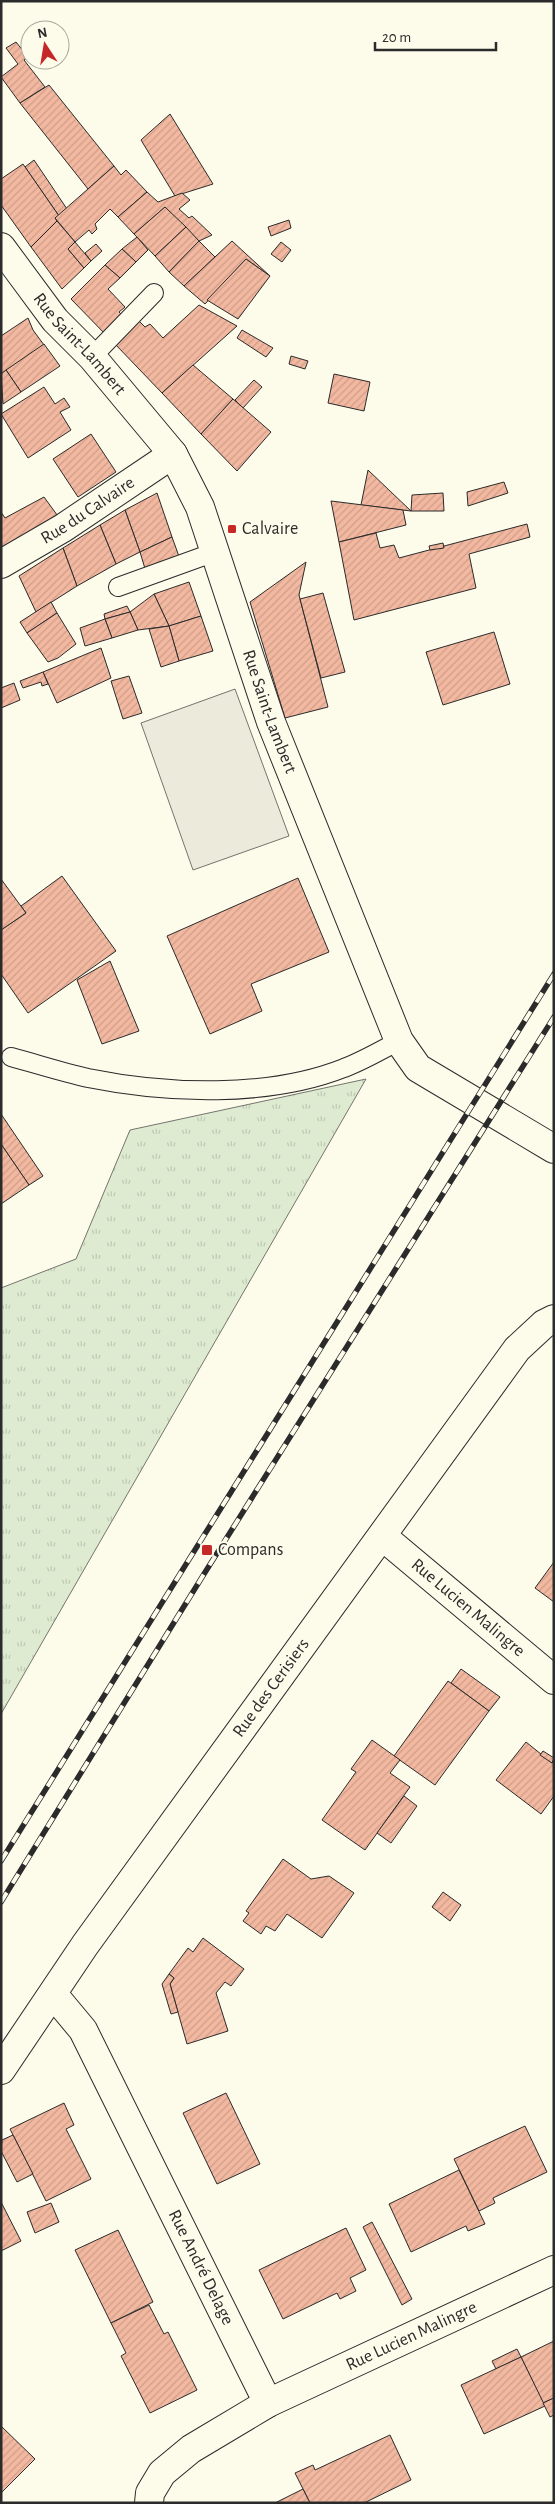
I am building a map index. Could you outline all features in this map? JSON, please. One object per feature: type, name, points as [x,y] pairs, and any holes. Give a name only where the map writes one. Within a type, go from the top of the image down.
[{"type":"street","name":"Rue Saint-Lambert","points":[[1,247],[55,320],[92,357],[173,454],[200,507],[271,722],[399,1041],[418,1068],[554,1150]]},
{"type":"street","name":"Rue du Calvaire","points":[[1,564],[64,528],[173,454]]},
{"type":"street","name":"Rue des Cerisiers","points":[[1,2070],[52,1994],[517,1349],[544,1324],[554,1319]]},
{"type":"street","name":"Rue Lucien Malingre","points":[[382,1536],[554,1680]]},
{"type":"street","name":"Rue André Delage","points":[[52,1994],[83,2030],[268,2403]]},
{"type":"street","name":"Rue Lucien Malingre","points":[[268,2403],[554,2270]]},
{"type":"street","points":[[149,2503],[150,2493],[162,2473],[176,2461],[191,2449],[268,2403]]},
{"type":"lane","points":[[92,357],[154,293]]},
{"type":"lane","points":[[118,587],[215,552]]},
{"type":"lane","points":[[11,1057],[89,1078],[165,1088],[228,1090],[288,1084],[344,1068],[399,1041]]},
{"type":"green space","points":[[366,1079],[1,1714],[1,1288],[76,1259],[130,1130]]},
{"type":"shaded area","points":[[235,689],[289,836],[193,870],[141,723]]},
{"type":"building","points":[[16,42],[20,47],[20,70],[32,70],[45,87],[20,103],[1,77],[18,64],[6,48]]},
{"type":"building","points":[[49,85],[114,166],[88,189],[20,103]]},
{"type":"building","points":[[170,114],[213,184],[175,196],[141,140]]},
{"type":"building","points":[[34,160],[67,209],[59,216],[25,167]]},
{"type":"building","points":[[23,164],[59,216],[55,218],[57,221],[31,247],[1,205],[1,179]]},
{"type":"building","points":[[114,166],[121,175],[126,170],[147,192],[118,217],[110,209],[95,224],[97,229],[92,234],[89,230],[75,242],[55,218]]},
{"type":"building","points":[[147,192],[158,202],[182,193],[190,200],[179,209],[189,218],[192,216],[212,235],[199,241],[165,207],[134,234],[118,217]]},
{"type":"building","points":[[165,207],[186,227],[155,256],[134,234]]},
{"type":"building","points":[[289,220],[291,228],[271,236],[268,227]]},
{"type":"building","points":[[57,221],[75,242],[68,249],[84,268],[62,289],[31,247]]},
{"type":"building","points":[[186,227],[199,241],[169,272],[155,256]]},
{"type":"building","points":[[137,237],[148,250],[136,262],[122,249]]},
{"type":"building","points":[[199,241],[215,257],[184,286],[169,272]]},
{"type":"building","points":[[232,241],[270,276],[246,259],[205,304],[184,286]]},
{"type":"building","points":[[75,242],[91,261],[84,268],[68,249]]},
{"type":"building","points":[[281,242],[291,250],[282,262],[271,254]]},
{"type":"building","points":[[96,244],[102,251],[91,261],[85,253]]},
{"type":"building","points":[[122,249],[136,262],[120,278],[105,265]]},
{"type":"building","points":[[246,259],[270,276],[238,319],[207,300]]},
{"type":"building","points":[[105,265],[120,278],[108,289],[125,307],[119,312],[125,318],[107,336],[71,299]]},
{"type":"building","points":[[199,305],[237,326],[162,393],[115,344],[139,321],[145,327],[150,324],[163,338]]},
{"type":"building","points":[[28,318],[33,330],[44,345],[1,374],[1,336]]},
{"type":"building","points":[[242,330],[273,348],[266,357],[237,338]]},
{"type":"building","points":[[44,344],[60,366],[21,392],[6,370]]},
{"type":"building","points":[[291,356],[308,361],[305,369],[289,364]]},
{"type":"building","points":[[193,365],[233,399],[201,434],[162,393]]},
{"type":"building","points":[[6,370],[21,392],[3,404],[1,374]]},
{"type":"building","points":[[334,374],[370,382],[364,411],[328,403]]},
{"type":"building","points":[[254,380],[262,387],[243,408],[235,400]]},
{"type":"building","points":[[44,387],[55,404],[64,398],[70,407],[60,412],[71,430],[28,458],[1,414]]},
{"type":"building","points":[[233,399],[271,432],[237,471],[201,434]]},
{"type":"building","points":[[91,434],[116,472],[78,497],[53,459]]},
{"type":"building","points":[[368,470],[411,511],[361,505]]},
{"type":"building","points":[[504,482],[508,493],[468,506],[467,492]]},
{"type":"building","points":[[157,493],[172,537],[140,552],[125,510]]},
{"type":"building","points":[[443,493],[444,511],[411,511],[412,495]]},
{"type":"building","points":[[44,497],[60,519],[1,553],[1,512],[5,518]]},
{"type":"building","points":[[331,501],[403,510],[406,525],[339,542]]},
{"type":"building","points":[[125,510],[140,552],[116,564],[100,525]]},
{"type":"building","points":[[527,524],[530,537],[469,554],[476,588],[354,620],[339,542],[376,533],[380,548],[394,545],[399,558]]},
{"type":"building","points":[[100,525],[116,564],[77,586],[63,548]]},
{"type":"building","points":[[172,537],[181,562],[146,572],[140,552]]},
{"type":"building","points":[[443,543],[444,548],[430,550],[429,546]]},
{"type":"building","points":[[63,548],[77,586],[36,612],[19,576]]},
{"type":"building","points":[[306,562],[299,595],[328,707],[285,718],[250,602]]},
{"type":"building","points":[[189,582],[201,616],[169,626],[154,594]]},
{"type":"building","points":[[323,593],[345,672],[321,678],[300,599]]},
{"type":"building","points":[[154,594],[169,626],[138,630],[130,612]]},
{"type":"building","points":[[51,602],[57,613],[27,633],[20,622]]},
{"type":"building","points":[[127,606],[130,612],[105,619],[104,614]]},
{"type":"building","points":[[130,612],[138,630],[112,638],[105,619]]},
{"type":"building","points":[[57,613],[76,644],[58,658],[48,662],[27,633]]},
{"type":"building","points":[[201,616],[213,651],[179,661],[169,626]]},
{"type":"building","points":[[105,619],[112,638],[85,646],[80,628]]},
{"type":"building","points":[[169,626],[179,661],[161,667],[149,629]]},
{"type":"building","points":[[494,632],[510,684],[443,705],[426,652]]},
{"type":"building","points":[[101,648],[111,678],[57,703],[43,672]]},
{"type":"building","points":[[43,672],[48,684],[42,686],[41,682],[23,688],[20,681]]},
{"type":"building","points":[[129,676],[142,713],[123,719],[111,681]]},
{"type":"building","points":[[14,683],[20,700],[1,708],[1,688]]},
{"type":"building","points":[[62,876],[116,951],[28,1013],[1,974],[1,930],[26,913],[21,906]]},
{"type":"building","points":[[298,878],[329,952],[251,984],[262,1011],[210,1034],[167,936]]},
{"type":"building","points":[[1,879],[26,913],[1,930]]},
{"type":"building","points":[[110,961],[139,1031],[102,1044],[77,980]]},
{"type":"building","points":[[1,1114],[43,1176],[29,1185],[1,1144]]},
{"type":"building","points":[[1,1144],[29,1185],[1,1204]]},
{"type":"building","points":[[554,1562],[554,1602],[535,1588]]},
{"type":"building","points":[[461,1669],[500,1697],[489,1711],[451,1683]]},
{"type":"building","points":[[448,1681],[489,1711],[435,1785],[394,1756]]},
{"type":"building","points":[[372,1740],[400,1760],[390,1773],[410,1787],[365,1850],[322,1820],[356,1772],[351,1769]]},
{"type":"building","points":[[526,1742],[552,1763],[554,1761],[554,1796],[541,1814],[496,1780]]},
{"type":"building","points":[[543,1751],[554,1758],[552,1763],[540,1755]]},
{"type":"building","points":[[404,1796],[417,1806],[391,1843],[377,1833]]},
{"type":"building","points":[[283,1859],[311,1879],[329,1876],[354,1893],[322,1938],[287,1914],[275,1931],[266,1926],[261,1934],[243,1921],[249,1913],[246,1911]]},
{"type":"building","points":[[443,1892],[461,1905],[450,1921],[432,1907]]},
{"type":"building","points":[[203,1938],[244,1969],[231,1986],[225,1982],[216,1993],[228,2031],[187,2044],[170,1984],[174,1978],[169,1974],[188,1948],[193,1952]]},
{"type":"building","points":[[169,1974],[174,1978],[170,1984],[178,2012],[171,2014],[162,1984]]},
{"type":"building","points":[[226,2093],[260,2164],[217,2184],[183,2113]]},
{"type":"building","points":[[64,2103],[74,2125],[66,2129],[91,2179],[46,2201],[10,2129]]},
{"type":"building","points":[[525,2126],[547,2172],[493,2198],[495,2203],[479,2211],[454,2159]]},
{"type":"building","points":[[13,2135],[33,2174],[17,2182],[1,2151],[2,2140]]},
{"type":"building","points":[[459,2170],[485,2224],[468,2231],[466,2226],[411,2252],[389,2204]]},
{"type":"building","points":[[1,2202],[21,2241],[1,2251]]},
{"type":"building","points":[[51,2203],[59,2222],[35,2233],[27,2212]]},
{"type":"building","points":[[372,2222],[412,2299],[402,2305],[363,2227]]},
{"type":"building","points":[[346,2228],[366,2270],[350,2278],[356,2291],[340,2299],[337,2293],[283,2319],[259,2270]]},
{"type":"building","points":[[118,2230],[153,2302],[111,2323],[75,2250]]},
{"type":"building","points":[[149,2305],[164,2334],[168,2332],[197,2390],[150,2413],[121,2356],[126,2353],[111,2323]]},
{"type":"building","points":[[554,2341],[554,2398],[543,2403],[521,2357]]},
{"type":"building","points":[[517,2349],[521,2357],[496,2369],[492,2361]]},
{"type":"building","points":[[521,2357],[545,2406],[484,2434],[461,2385]]},
{"type":"building","points":[[554,2398],[554,2415],[550,2417],[543,2403]]},
{"type":"building","points":[[1,2426],[35,2459],[1,2493]]},
{"type":"building","points":[[390,2435],[411,2480],[364,2503],[310,2503],[295,2473],[313,2465],[315,2470]]},
{"type":"building","points":[[303,2489],[310,2503],[275,2503]]},
{"type":"railway","points":[[1,1861],[554,974]]},
{"type":"railway","points":[[1,1902],[204,1574],[554,1017]]},
{"type":"place","name":"Calvaire","points":[[232,529]]},
{"type":"place","name":"Compans","points":[[207,1550]]}]
